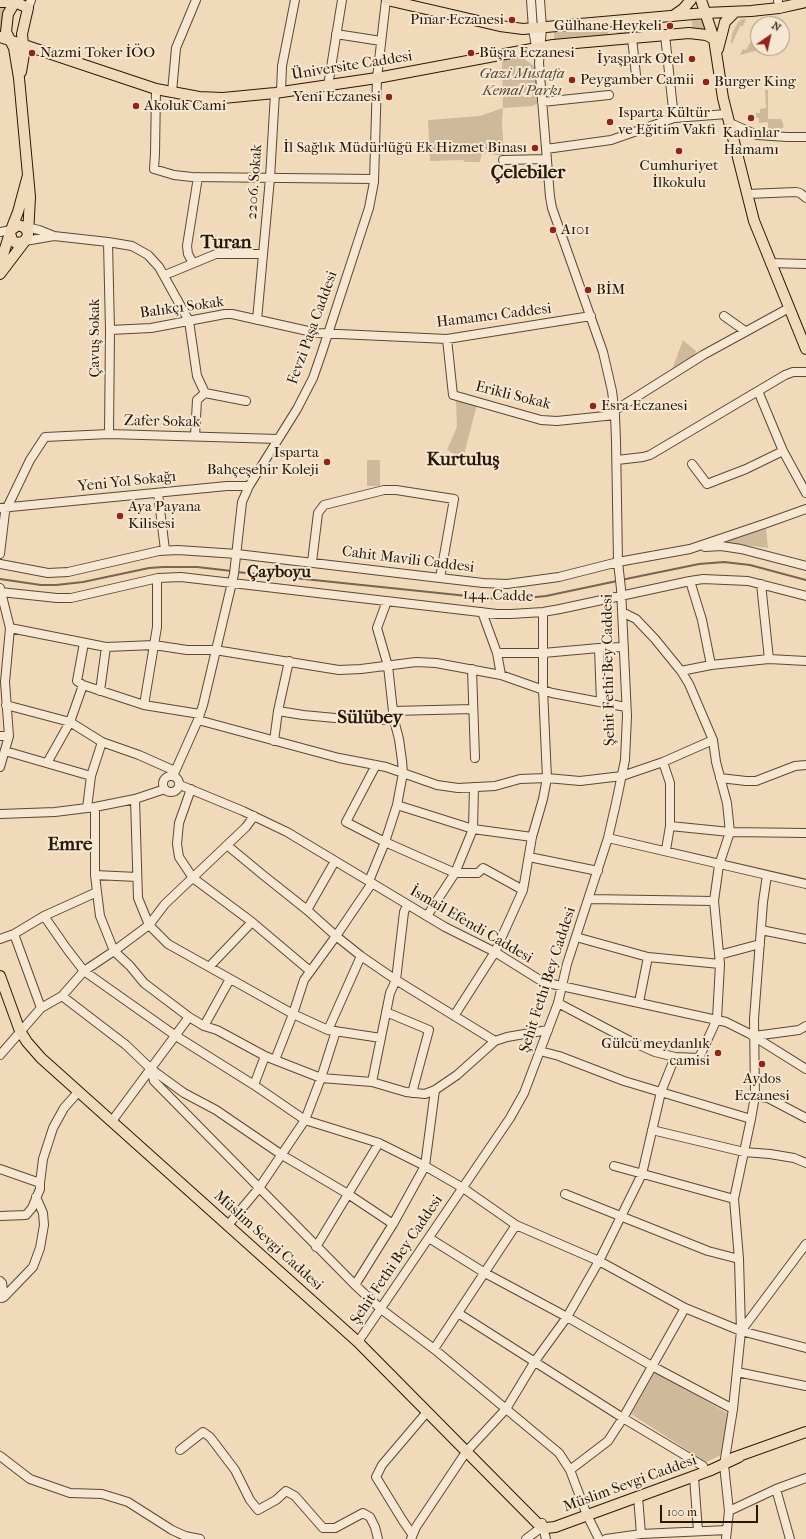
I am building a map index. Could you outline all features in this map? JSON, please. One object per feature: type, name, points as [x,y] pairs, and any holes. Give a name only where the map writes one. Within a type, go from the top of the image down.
[{"type":"main road","points":[[386,0],[512,29],[779,8],[801,3]]},
{"type":"main road","points":[[672,16],[683,9],[691,0]]},
{"type":"main road","points":[[701,0],[714,39],[721,86],[728,118],[756,225],[788,308],[806,348]]},
{"type":"main road","points":[[0,274],[25,234],[30,197],[19,78],[14,48],[6,32],[7,20],[16,1]]},
{"type":"main road","points":[[0,2],[16,1],[30,4],[23,31],[24,54],[19,78]]},
{"type":"main road","points":[[717,55],[724,26],[734,12]]},
{"type":"main road","name":"Üniversite Caddesi","points":[[0,37],[156,89],[199,97],[223,98],[278,93],[328,86],[419,71],[538,48],[690,33],[706,35],[714,39]]},
{"type":"main road","points":[[0,264],[3,243],[18,212],[28,175]]},
{"type":"main road","points":[[7,232],[15,226],[25,234]]},
{"type":"main road","points":[[7,232],[14,242],[25,234]]},
{"type":"main road","name":"Müslim Sevgi Caddesi","points":[[0,976],[3,997],[20,1031],[34,1050],[358,1342],[466,1452],[539,1523],[550,1528],[586,1512],[702,1466],[725,1462]]},
{"type":"main road","name":"Müslim Sevgi Caddesi","points":[[586,1512],[638,1497],[694,1477],[739,1456],[806,1432]]},
{"type":"street","points":[[172,92],[176,48],[196,0]]},
{"type":"street","name":"2206. Sokak","points":[[257,320],[278,93],[295,0]]},
{"type":"street","points":[[328,86],[342,0]]},
{"type":"street","name":"Fevzi Paşa Caddesi","points":[[174,774],[199,717],[233,578],[241,509],[245,495],[305,394],[318,365],[369,208],[374,179],[377,78],[386,0]]},
{"type":"street","points":[[531,0],[538,28]]},
{"type":"street","points":[[538,28],[540,0]]},
{"type":"street","name":"Şehit Fethi Bey Caddesi","points":[[358,1342],[518,1106],[558,1003],[561,987],[576,937],[608,838],[622,776],[626,746],[626,707],[622,592],[618,565],[617,460],[614,413],[608,370],[591,316],[552,208],[542,102],[538,28]]},
{"type":"street","points":[[336,34],[381,41]]},
{"type":"street","points":[[665,35],[674,118]]},
{"type":"street","points":[[632,38],[636,75]]},
{"type":"street","points":[[156,89],[154,169],[178,176],[198,177],[374,179]]},
{"type":"street","points":[[542,102],[609,95]]},
{"type":"street","points":[[546,149],[612,140],[674,118],[728,118],[757,135],[787,138],[806,137]]},
{"type":"street","points":[[503,160],[547,159]]},
{"type":"street","points":[[193,263],[188,254],[187,246],[198,177]]},
{"type":"street","points":[[747,194],[793,192],[803,196]]},
{"type":"street","points":[[25,234],[123,244],[140,250],[154,260],[165,275],[189,321],[197,376],[205,393]]},
{"type":"street","points":[[25,234],[54,236]]},
{"type":"street","points":[[3,243],[15,245],[25,234]]},
{"type":"street","name":"Çavuş Sokak","points":[[108,242],[110,330],[109,434]]},
{"type":"street","points":[[165,275],[216,254],[263,254]]},
{"type":"street","points":[[770,263],[806,264]]},
{"type":"street","points":[[614,413],[698,359],[788,308]]},
{"type":"street","name":"Balıkçı Sokak","points":[[110,330],[151,328],[225,314],[308,331],[328,333]]},
{"type":"street","name":"Hamamcı Caddesi","points":[[328,333],[447,339],[591,316]]},
{"type":"street","points":[[724,316],[745,331]]},
{"type":"street","name":"Erikli Sokak","points":[[447,339],[453,395],[541,420],[558,421],[614,413]]},
{"type":"street","points":[[617,460],[643,457],[659,451],[785,375],[793,372],[806,372]]},
{"type":"street","points":[[758,391],[784,451],[806,494]]},
{"type":"street","points":[[205,393],[246,401]]},
{"type":"street","points":[[195,436],[197,400],[205,393]]},
{"type":"street","name":"Zafer Sokak","points":[[4,508],[45,436],[109,434],[278,439]]},
{"type":"street","points":[[692,464],[707,484],[746,469],[784,451]]},
{"type":"street","name":"Yeni Yol Sokağı","points":[[4,508],[227,486],[249,486]]},
{"type":"street","points":[[312,562],[318,513],[325,504],[390,489],[454,499],[440,578]]},
{"type":"street","points":[[158,493],[165,550]]},
{"type":"street","points":[[0,554],[4,508]]},
{"type":"street","name":"Cahit Mavili Caddesi","points":[[0,564],[42,572],[68,572],[165,550],[178,550],[236,557],[312,562],[495,584],[559,577],[690,549],[806,509]]},
{"type":"street","points":[[690,549],[712,546],[731,547],[806,566]]},
{"type":"street","points":[[144,705],[157,627],[157,578]]},
{"type":"street","name":"144. Cadde","points":[[0,592],[71,598],[157,578],[233,578],[386,601],[511,614],[543,612],[622,592],[703,579],[737,580],[761,584],[806,596]]},
{"type":"street","points":[[690,581],[702,620],[711,665]]},
{"type":"street","points":[[761,584],[769,659]]},
{"type":"street","points":[[0,587],[10,628],[4,654],[6,705],[4,736],[5,751],[0,767]]},
{"type":"street","points":[[275,1060],[294,1014],[304,980],[336,936],[370,882],[386,842],[397,805],[403,773],[399,739],[394,720],[388,666],[377,628],[386,601]]},
{"type":"street","points":[[482,612],[497,653],[501,675]]},
{"type":"street","points":[[454,1016],[495,952],[523,890],[532,837],[543,799],[547,778],[543,689],[543,612]]},
{"type":"street","points":[[558,1003],[630,1041],[655,1052],[675,1057],[700,1058],[717,1019],[720,964],[714,901],[719,865],[730,832],[727,803],[720,778],[713,740],[682,671],[636,619],[622,612]]},
{"type":"street","points":[[10,628],[106,647],[154,645],[187,650],[215,650],[339,670],[361,669],[416,662],[436,663],[501,675],[552,693],[626,707]]},
{"type":"street","points":[[84,643],[77,681],[83,685],[144,705],[199,717],[274,741],[339,758],[376,765],[437,785],[458,788],[495,786],[520,779],[547,778],[580,781],[622,776],[663,762],[713,740]]},
{"type":"street","points":[[100,691],[106,647]]},
{"type":"street","points":[[497,653],[624,647]]},
{"type":"street","points":[[599,648],[601,702]]},
{"type":"street","points":[[682,671],[711,665],[769,659],[806,661]]},
{"type":"street","points":[[274,741],[278,711],[289,661]]},
{"type":"street","points":[[472,669],[475,758]]},
{"type":"street","points":[[47,763],[70,722],[83,685]]},
{"type":"street","points":[[0,814],[37,813],[91,807],[135,799],[165,789],[172,792],[177,790],[180,786],[179,780],[174,774],[139,755],[102,742],[70,722],[6,705]]},
{"type":"street","points":[[393,711],[473,709]]},
{"type":"street","points":[[278,711],[346,719],[394,720]]},
{"type":"street","points":[[102,742],[91,776],[91,807],[95,875],[100,916],[114,951],[130,966],[144,983],[189,1017],[264,1056],[321,1078],[372,1082],[412,1093],[425,1094],[435,1090],[457,1075],[495,1041],[507,1037],[548,1030]]},
{"type":"street","points":[[5,751],[91,776]]},
{"type":"street","points":[[663,762],[670,783],[670,826],[666,850]]},
{"type":"street","points":[[376,765],[346,822],[455,873],[478,873],[483,868],[523,890]]},
{"type":"street","points":[[720,778],[756,781],[795,766],[806,765]]},
{"type":"street","points":[[165,789],[163,784],[165,779],[174,774]]},
{"type":"street","name":"İsmail Efendi Caddesi","points":[[180,786],[191,789],[254,816],[287,832],[407,905],[454,932],[495,952],[538,980],[561,987],[717,1019],[738,1027],[806,1069]]},
{"type":"street","points":[[427,916],[455,873],[473,829],[474,787]]},
{"type":"street","points":[[191,789],[179,823],[177,844],[179,857],[193,878],[252,922],[310,971]]},
{"type":"street","points":[[135,799],[138,898],[148,925],[168,944],[294,1014],[332,1030],[381,1038]]},
{"type":"street","points":[[397,805],[473,829],[532,837]]},
{"type":"street","points":[[0,1056],[41,1008],[62,996],[84,971],[114,951],[148,925],[165,904],[246,828],[254,816]]},
{"type":"street","points":[[670,826],[730,832],[806,833]]},
{"type":"street","points":[[608,838],[666,850],[719,865],[806,884]]},
{"type":"street","points":[[228,846],[361,956],[396,980],[495,1041]]},
{"type":"street","points":[[529,857],[598,871]]},
{"type":"street","points":[[307,910],[335,861]]},
{"type":"street","points":[[95,875],[137,877]]},
{"type":"street","points":[[606,1539],[687,1535],[698,1531],[726,1535],[729,1511],[725,1462],[733,1409],[741,1331],[739,1259],[734,1199],[751,1119],[754,1096],[754,1019],[763,902],[767,875]]},
{"type":"street","points":[[0,939],[14,934],[44,916],[97,892]]},
{"type":"street","points":[[589,899],[714,901]]},
{"type":"street","points":[[372,1082],[390,993],[396,980],[403,918],[407,905]]},
{"type":"street","points":[[44,916],[66,949],[84,971],[176,1036],[254,1085],[305,1120],[380,1143],[425,1166],[463,1188],[516,1225],[599,1261],[685,1308],[741,1331],[806,1348]]},
{"type":"street","points":[[210,966],[252,922]]},
{"type":"street","points":[[761,930],[806,939]]},
{"type":"street","points":[[14,934],[41,1008]]},
{"type":"street","points":[[576,937],[648,957],[720,964]]},
{"type":"street","points":[[719,955],[760,944]]},
{"type":"street","points":[[228,1225],[259,1188],[305,1120],[321,1078],[332,1030],[361,956]]},
{"type":"street","points":[[639,1002],[648,957]]},
{"type":"street","points":[[204,1026],[230,979]]},
{"type":"street","points":[[62,996],[126,1045],[152,1069],[184,1093],[216,1110],[282,1155],[348,1194],[393,1224]]},
{"type":"street","points":[[386,1012],[428,1030],[412,1093]]},
{"type":"street","points":[[112,1121],[152,1069],[189,1017]]},
{"type":"street","points":[[754,1036],[799,1030],[806,1026]]},
{"type":"street","points":[[540,1051],[560,1056],[624,1081],[751,1119]]},
{"type":"street","points":[[254,1085],[264,1056]]},
{"type":"street","points":[[427,1412],[382,1465],[376,1477],[412,1536],[466,1452],[506,1409],[536,1361],[567,1317],[599,1261],[642,1174],[661,1092],[675,1057]]},
{"type":"street","points":[[152,1069],[154,1081],[355,1285],[381,1309],[434,1349],[559,1452],[570,1470],[586,1512],[599,1539]]},
{"type":"street","points":[[355,1285],[393,1224],[425,1166],[435,1090]]},
{"type":"street","points":[[0,1216],[26,1215],[32,1208],[40,1189],[44,1159],[53,1128],[64,1108],[79,1091]]},
{"type":"street","points":[[754,1096],[768,1098],[806,1118]]},
{"type":"street","points":[[652,1130],[744,1152],[794,1158],[806,1163]]},
{"type":"street","points":[[316,1247],[380,1143]]},
{"type":"street","points":[[614,1166],[734,1199]]},
{"type":"street","points":[[0,1169],[40,1183]]},
{"type":"street","points":[[565,1194],[708,1251],[739,1259]]},
{"type":"street","points":[[2,1298],[33,1267],[40,1248],[44,1225],[43,1213],[36,1197]]},
{"type":"street","points":[[434,1349],[516,1225]]},
{"type":"street","points":[[429,1238],[485,1273],[567,1317],[652,1366],[733,1409]]},
{"type":"street","points":[[741,1331],[805,1247]]},
{"type":"street","points":[[0,1281],[2,1283],[2,1298]]},
{"type":"street","points":[[570,1470],[608,1440],[623,1418],[685,1308]]},
{"type":"street","points":[[458,1313],[536,1361],[623,1418],[702,1466]]},
{"type":"street","points":[[737,1372],[806,1386]]},
{"type":"street","points":[[180,1450],[203,1432],[210,1437],[235,1470],[250,1500],[258,1510],[276,1500],[286,1491],[295,1496],[323,1528],[335,1528],[362,1513],[370,1517],[375,1527],[378,1539]]},
{"type":"street","points":[[0,1456],[30,1479],[70,1493],[102,1494],[128,1502],[172,1530],[185,1536],[200,1539]]},
{"type":"street","points":[[694,1477],[698,1531]]},
{"type":"street","points":[[729,1511],[776,1489],[806,1478]]},
{"type":"street","points":[[776,1489],[790,1539]]},
{"type":"street","points":[[638,1497],[645,1536]]},
{"type":"street","points":[[526,1539],[539,1523],[546,1539]]},
{"type":"green space","points":[[0,5],[8,5],[3,33],[0,33]]},
{"type":"green space","points":[[701,18],[706,32],[692,30],[692,19]]},
{"type":"green space","points":[[742,19],[746,19],[743,26],[740,26],[732,44],[732,34],[738,22]]},
{"type":"green space","points":[[662,23],[663,31],[617,35],[616,27]]},
{"type":"green space","points":[[608,28],[608,36],[554,41],[554,32]]},
{"type":"green space","points":[[750,43],[750,52],[740,55],[743,49],[746,50]]},
{"type":"green space","name":"Gazi Mustafa Kemal Parkı","points":[[519,55],[538,69],[542,102],[532,106],[503,108],[502,60]]},
{"type":"green space","points":[[765,90],[768,90],[768,119],[781,119],[784,127],[778,130],[768,131],[768,122],[759,123],[759,118],[756,118],[756,113],[760,113],[760,109],[766,108]]},
{"type":"green space","points":[[503,108],[502,123],[504,156],[482,153],[480,162],[465,162],[463,160],[430,161],[428,120],[480,116]]},
{"type":"green space","points":[[683,340],[696,351],[694,356],[672,370]]},
{"type":"green space","points":[[456,399],[477,405],[463,458],[447,450],[457,427]]},
{"type":"green space","points":[[367,460],[380,460],[380,486],[367,486]]},
{"type":"green space","points":[[766,529],[768,548],[723,542]]},
{"type":"green space","points":[[655,1372],[727,1413],[723,1454],[706,1462],[631,1414]]},
{"type":"waterway","points":[[621,580],[699,564],[724,562],[750,565],[806,580]]},
{"type":"waterway","points":[[0,579],[41,585],[56,585],[83,582],[149,568],[197,567],[232,571]]},
{"type":"waterway","points":[[237,572],[506,600],[546,596],[617,581]]},
{"type":"place","name":"Pınar Eczanesi","points":[[512,20]]},
{"type":"place","name":"Gülhane Heykeli","points":[[670,26]]},
{"type":"place","name":"Nazmi Toker İÖO","points":[[32,53]]},
{"type":"place","name":"Büşra Eczanesi","points":[[471,53]]},
{"type":"place","name":"İyaşpark Otel","points":[[692,59]]},
{"type":"place","name":"Peygamber Camii","points":[[572,80]]},
{"type":"place","name":"Burger King","points":[[706,82]]},
{"type":"place","name":"Yeni Eczanesi","points":[[389,97]]},
{"type":"place","name":"Akoluk Cami","points":[[136,106]]},
{"type":"place","name":"Kadınlar Hamamı","points":[[751,118]]},
{"type":"place","name":"Isparta Kültür ve Eğitim Vakfı","points":[[610,122]]},
{"type":"place","name":"İl Sağlık Müdürlüğü Ek Hizmet Binası","points":[[535,148]]},
{"type":"place","name":"Cumhuriyet İlkokulu","points":[[679,151]]},
{"type":"place","name":"A101","points":[[553,230]]},
{"type":"place","name":"BİM","points":[[588,290]]},
{"type":"place","name":"Esra Eczanesi","points":[[593,406]]},
{"type":"place","name":"Isparta Bahçeşehir Koleji","points":[[327,462]]},
{"type":"place","name":"Aya Payana Kilisesi","points":[[120,516]]},
{"type":"place","name":"Gülcü meydanlık camisi","points":[[718,1053]]},
{"type":"place","name":"Aydos Eczanesi","points":[[762,1064]]},
{"type":"district","name":"Çelebiler","points":[[528,173]]},
{"type":"district","name":"Turan","points":[[226,243]]},
{"type":"district","name":"Kurtuluş","points":[[463,460]]},
{"type":"district","name":"Çayboyu","points":[[279,573]]},
{"type":"district","name":"Sülübey","points":[[370,718]]},
{"type":"district","name":"Emre","points":[[70,845]]}]
